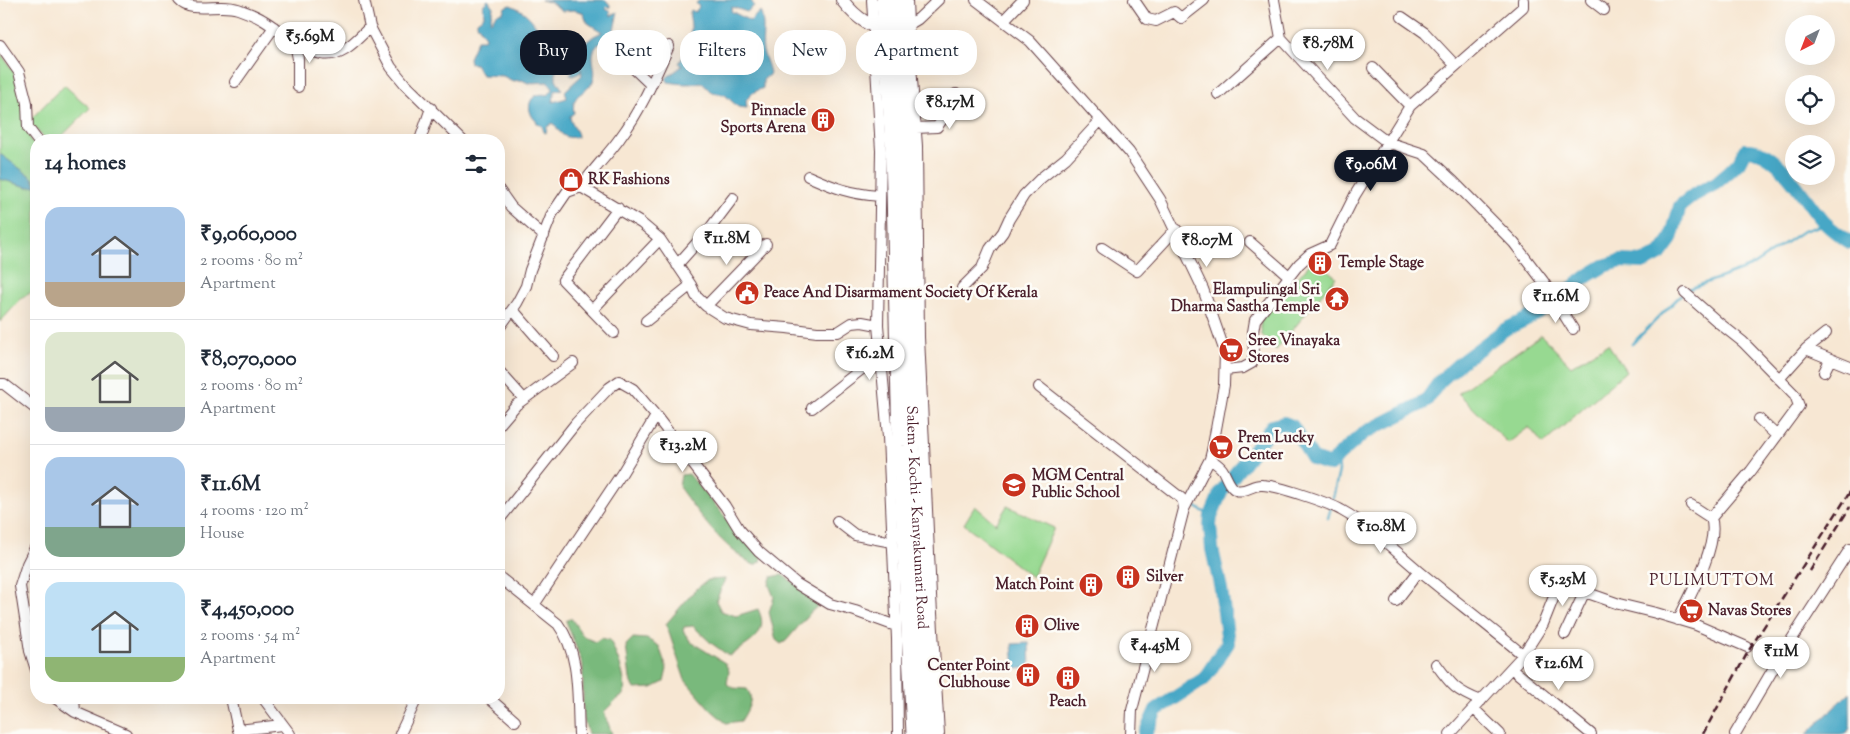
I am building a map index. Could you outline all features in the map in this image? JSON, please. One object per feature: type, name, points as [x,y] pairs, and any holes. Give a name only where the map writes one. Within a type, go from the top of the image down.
[{"type":"highway","name":"Salem - Kochi - Kanyakumari Road","points":[[884,0],[891,28],[906,145],[912,443],[928,734]]},
{"type":"highway","name":"Salem - Kochi - Kanyakumari Road","points":[[897,0],[891,28],[893,148],[900,446],[914,734]]},
{"type":"main road","points":[[842,0],[862,21],[891,28]]},
{"type":"street","points":[[179,0],[190,7],[232,7],[261,18],[295,44],[323,55],[342,52],[370,27]]},
{"type":"street","points":[[364,0],[370,27],[392,67],[405,84],[456,134]]},
{"type":"street","points":[[872,0],[891,28],[916,128],[920,347],[927,524],[939,734]]},
{"type":"street","points":[[898,734],[898,639],[888,437],[878,326],[881,151],[891,28],[907,0]]},
{"type":"street","points":[[891,28],[918,19],[938,0]]},
{"type":"street","points":[[976,0],[1030,41],[1129,152],[1160,199],[1176,229],[1203,288],[1225,352],[1224,385],[1210,459],[1184,509],[1132,710],[1131,734]]},
{"type":"street","points":[[1004,20],[1023,0]]},
{"type":"street","points":[[1134,0],[1147,19],[1156,22],[1174,12],[1181,18],[1204,0]]},
{"type":"street","points":[[1274,0],[1281,38],[1354,118],[1387,142],[1424,154],[1454,182],[1514,243],[1543,280],[1573,328]]},
{"type":"street","points":[[1225,370],[1243,368],[1252,363],[1255,320],[1289,276],[1310,254],[1330,245],[1355,195],[1410,106],[1523,4],[1532,0]]},
{"type":"street","points":[[1591,0],[1604,10]]},
{"type":"street","points":[[1402,17],[1425,33],[1455,66]]},
{"type":"street","points":[[236,82],[274,28]]},
{"type":"street","points":[[1218,94],[1281,38]]},
{"type":"street","points":[[295,44],[298,59],[298,87]]},
{"type":"street","points":[[0,45],[19,72],[27,103],[28,128],[32,134]]},
{"type":"street","points":[[1373,68],[1410,106]]},
{"type":"street","points":[[641,75],[652,85]]},
{"type":"street","points":[[505,320],[526,286],[530,270],[552,214],[567,192],[581,187],[592,170],[619,139],[656,75]]},
{"type":"street","points":[[916,128],[937,127],[952,105],[956,94]]},
{"type":"street","points":[[422,134],[431,108]]},
{"type":"street","points":[[962,288],[982,268],[990,249],[1003,232],[1024,195],[1041,178],[1066,158],[1100,121]]},
{"type":"street","points":[[808,176],[842,191],[859,195],[880,196]]},
{"type":"street","points":[[581,187],[641,222],[660,239],[691,284],[696,296],[706,306],[725,318],[751,325],[818,332],[838,332],[852,323],[862,322],[878,326]]},
{"type":"street","points":[[677,264],[711,227],[733,198]]},
{"type":"street","points":[[505,199],[510,207],[544,236]]},
{"type":"street","points":[[614,333],[563,280],[618,208]]},
{"type":"street","points":[[1102,248],[1137,271],[1176,229]]},
{"type":"street","points":[[592,310],[660,239]]},
{"type":"street","points":[[1250,242],[1289,276]]},
{"type":"street","points":[[706,306],[766,244]]},
{"type":"street","points":[[646,321],[691,284]]},
{"type":"street","points":[[1685,293],[1744,342],[1795,395],[1799,406],[1751,471],[1711,518]]},
{"type":"street","points":[[512,310],[553,356]]},
{"type":"street","points":[[1779,379],[1806,350],[1826,333]]},
{"type":"street","points":[[1806,350],[1850,367]]},
{"type":"street","points":[[812,408],[881,354]]},
{"type":"street","points":[[1824,372],[1830,360]]},
{"type":"street","points":[[505,418],[516,405],[573,363]]},
{"type":"street","points":[[505,378],[524,399]]},
{"type":"street","points":[[505,512],[576,423],[609,388],[619,381],[633,389],[656,416],[725,506],[739,529],[759,552],[797,584],[830,604],[896,626]]},
{"type":"street","points":[[0,384],[4,384],[30,404]]},
{"type":"street","points":[[1038,387],[1181,498],[1184,509]]},
{"type":"street","points":[[534,605],[622,473],[656,416]]},
{"type":"street","points":[[1759,419],[1777,436]]},
{"type":"street","points":[[1210,459],[1220,467],[1232,487],[1237,491],[1260,484],[1280,488],[1341,510],[1384,540],[1419,571],[1524,655]]},
{"type":"street","points":[[1678,620],[1708,554],[1714,526],[1711,518],[1691,505]]},
{"type":"street","points":[[837,521],[854,535],[892,542]]},
{"type":"street","points":[[1735,734],[1779,660],[1850,549]]},
{"type":"street","points":[[30,558],[20,586],[30,651]]},
{"type":"street","points":[[1396,601],[1419,571]]},
{"type":"street","points":[[505,582],[558,624],[564,632],[576,664],[579,734]]},
{"type":"street","points":[[1450,734],[1524,655],[1543,624],[1555,594],[1566,585],[1620,604],[1696,625],[1747,647]]},
{"type":"street","points":[[1565,634],[1585,591]]},
{"type":"street","points":[[1436,664],[1450,683],[1477,705],[1500,734]]},
{"type":"street","points":[[1511,668],[1591,734]]},
{"type":"street","points":[[64,704],[75,712],[126,734]]},
{"type":"street","points":[[74,704],[75,712]]},
{"type":"street","points":[[232,704],[238,730],[282,725]]},
{"type":"street","points":[[269,704],[282,725],[290,734]]},
{"type":"street","points":[[400,734],[414,704]]},
{"type":"street","points":[[496,704],[516,721]]},
{"type":"green space","points":[[0,52],[15,74],[30,138],[30,176],[0,154]]},
{"type":"green space","points":[[64,85],[90,108],[64,134],[41,134],[28,122]]},
{"type":"green space","points":[[0,179],[30,187],[30,293],[21,299],[0,322]]},
{"type":"green space","points":[[1314,259],[1336,277],[1276,350],[1262,335],[1260,320]]},
{"type":"green space","points":[[1541,335],[1571,366],[1608,344],[1626,371],[1543,444],[1529,427],[1508,443],[1458,393]]},
{"type":"green space","points":[[689,474],[742,537],[762,556],[761,562],[754,565],[743,558],[732,550],[703,520],[679,487],[681,475]]},
{"type":"green space","points":[[975,506],[996,524],[1007,506],[1054,528],[1032,577],[964,524]]},
{"type":"green space","points":[[782,575],[819,598],[820,604],[781,644],[776,640],[769,612],[774,597],[769,585],[771,577]]},
{"type":"green space","points":[[725,579],[716,601],[721,611],[736,616],[758,609],[761,626],[755,638],[729,656],[711,643],[693,626],[684,627],[683,631],[691,642],[725,663],[729,671],[727,684],[733,688],[747,689],[749,693],[749,705],[741,721],[726,723],[710,709],[685,680],[666,624],[695,590],[708,580]]},
{"type":"green space","points":[[571,618],[583,636],[595,642],[601,638],[610,640],[623,674],[624,695],[604,712],[612,734],[588,734],[583,716],[583,665],[566,621]]},
{"type":"green space","points":[[633,638],[647,639],[659,646],[667,669],[664,682],[652,688],[635,689],[630,679],[626,645]]},
{"type":"water","points":[[488,0],[493,7],[491,22],[496,14],[503,12],[505,7],[510,5],[525,13],[536,26],[538,30],[520,30],[520,75],[556,75],[556,79],[562,89],[555,91],[553,102],[567,98],[565,91],[582,75],[587,75],[587,41],[597,34],[597,46],[593,53],[595,71],[593,81],[577,97],[573,106],[574,113],[570,116],[578,137],[566,137],[553,123],[547,127],[546,133],[542,126],[537,124],[532,117],[530,102],[536,95],[548,95],[553,89],[548,82],[528,83],[522,80],[513,81],[503,76],[482,75],[475,64],[470,63],[469,58],[477,40],[484,40],[485,37],[477,24],[477,21],[484,16],[483,5]]},
{"type":"water","points":[[541,0],[606,0],[610,8],[608,6],[606,8],[610,10],[611,16],[618,12],[614,30],[599,30],[588,23],[582,12],[574,10],[563,11],[550,2]]},
{"type":"water","points":[[700,0],[751,0],[754,6],[747,12],[732,7],[731,11],[750,21],[760,11],[763,30],[691,30],[690,12],[691,10],[695,12],[699,7],[696,3]]},
{"type":"water","points":[[764,54],[770,74],[763,80],[763,88],[754,92],[746,100],[747,108],[738,107],[725,95],[711,92],[701,82],[689,84],[668,82],[666,78],[680,68],[680,75],[764,75]]},
{"type":"water","points":[[0,154],[30,176],[30,187],[28,187],[0,179]]},
{"type":"water","points":[[1029,643],[1030,668],[1014,669],[1012,644]]},
{"type":"water","points":[[1850,692],[1850,728],[1846,734],[1807,734]]},
{"type":"waterway","points":[[1145,734],[1156,710],[1204,679],[1228,643],[1221,589],[1212,549],[1211,516],[1221,492],[1272,426],[1284,423],[1292,426],[1313,459],[1331,465],[1338,456],[1364,433],[1425,402],[1440,381],[1460,363],[1504,330],[1529,318],[1589,275],[1604,266],[1621,261],[1645,262],[1660,254],[1671,239],[1680,206],[1694,195],[1716,183],[1730,171],[1739,162],[1745,150],[1757,151],[1769,157],[1780,166],[1825,223],[1850,242]]},
{"type":"waterway","points":[[1686,290],[1750,267],[1803,231],[1825,224],[1820,219]]},
{"type":"waterway","points":[[1632,344],[1682,294]]},
{"type":"waterway","points":[[1332,502],[1339,471],[1338,456]]},
{"type":"waterway","points":[[1191,504],[1211,516]]},
{"type":"waterway","points":[[1328,518],[1331,507]]},
{"type":"railway","points":[[1703,734],[1749,650],[1850,492]]},
{"type":"railway","points":[[1810,571],[1850,507]]},
{"type":"place","name":"Pinnacle Sports Arena","points":[[823,120]]},
{"type":"place","name":"RK Fashions","points":[[571,180]]},
{"type":"place","name":"Temple Stage","points":[[1320,263]]},
{"type":"place","name":"Peace And Disarmament Society Of Kerala","points":[[747,293]]},
{"type":"place","name":"Elampulingal Sri Dharma Sastha Temple","points":[[1337,299]]},
{"type":"place","name":"Sree Vinayaka Stores","points":[[1231,350]]},
{"type":"place","name":"Prem Lucky Center","points":[[1221,447]]},
{"type":"place","name":"MGM Central Public School","points":[[1014,485]]},
{"type":"place","name":"Silver","points":[[1128,577]]},
{"type":"place","name":"Match Point","points":[[1091,585]]},
{"type":"place","name":"Navas Stores","points":[[1691,611]]},
{"type":"place","name":"Olive","points":[[1027,626]]},
{"type":"place","name":"Center Point Clubhouse","points":[[1028,675]]},
{"type":"place","name":"Peach","points":[[1068,678]]},
{"type":"district","name":"PULIMUTTOM","points":[[1712,581]]}]
